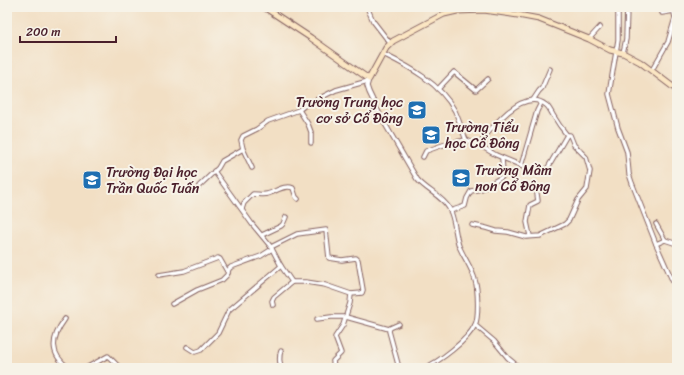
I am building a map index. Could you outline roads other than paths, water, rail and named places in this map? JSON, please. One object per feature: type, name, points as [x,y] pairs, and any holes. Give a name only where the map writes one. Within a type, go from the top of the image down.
[{"type":"street","points":[[264,7],[311,38],[368,80]]},
{"type":"street","points":[[367,7],[373,21],[390,43]]},
{"type":"street","points":[[618,7],[620,52]]},
{"type":"street","points":[[626,7],[626,39],[620,52],[609,90],[610,99],[627,152],[630,178],[656,244],[677,291]]},
{"type":"street","points":[[652,70],[668,42],[675,18],[674,9],[662,13]]},
{"type":"street","points":[[424,368],[458,345],[476,325],[476,284],[456,236],[450,211],[444,202],[425,187],[418,179],[381,117],[369,92],[368,80],[390,43],[450,12],[484,10],[515,14],[539,19],[588,39],[610,50],[620,52],[637,60],[652,70],[677,90]]},
{"type":"street","points":[[588,39],[600,27]]},
{"type":"street","points":[[383,54],[418,73],[438,89],[455,112],[466,140]]},
{"type":"street","points":[[534,100],[542,88],[550,69]]},
{"type":"street","points":[[438,89],[454,72],[476,90],[488,79]]},
{"type":"street","points":[[252,168],[243,149],[241,140],[243,136],[257,129],[268,121],[299,110],[336,90],[368,80]]},
{"type":"street","points":[[472,225],[526,237],[540,236],[570,220],[578,200],[588,187],[590,171],[590,166],[586,157],[574,145],[570,136],[567,135],[547,105],[534,100],[518,105],[506,113],[492,127],[479,145]]},
{"type":"street","points":[[521,166],[537,111],[541,103]]},
{"type":"street","points":[[299,110],[311,132],[311,143]]},
{"type":"street","points":[[423,157],[426,151],[438,146],[466,140],[536,174],[540,174],[544,173],[567,135]]},
{"type":"street","points":[[199,186],[218,168],[222,161],[243,149]]},
{"type":"street","points":[[450,211],[464,206],[470,191],[481,189],[502,177],[502,158]]},
{"type":"street","points":[[214,171],[252,224],[262,235],[292,282]]},
{"type":"street","points":[[242,209],[244,203],[253,194],[268,194],[275,190],[289,186],[293,188],[298,199]]},
{"type":"street","points":[[530,236],[527,222],[530,206],[538,201],[537,194]]},
{"type":"street","points":[[262,235],[281,226],[286,217]]},
{"type":"street","points":[[656,224],[665,240],[677,244]]},
{"type":"street","points":[[172,304],[196,290],[222,280],[231,267],[261,256],[271,248],[297,234],[326,230],[329,258],[342,260],[356,258],[358,260],[363,291],[351,294],[306,282],[292,282],[274,297],[272,301],[273,305]]},
{"type":"street","points":[[656,244],[665,240]]},
{"type":"street","points":[[159,275],[184,271],[218,258],[220,258],[228,273]]},
{"type":"street","points":[[188,347],[196,352],[201,350],[220,330],[229,310],[281,266]]},
{"type":"street","points":[[334,368],[333,360],[341,353],[335,337],[343,325],[346,317],[351,294]]},
{"type":"street","points":[[317,319],[346,317],[389,329],[399,324]]},
{"type":"street","points":[[65,319],[56,334],[54,353],[69,368]]},
{"type":"street","points":[[476,325],[494,341],[514,367],[520,368]]},
{"type":"street","points":[[389,329],[399,368]]},
{"type":"street","points":[[281,352],[280,366],[282,368]]},
{"type":"street","points":[[86,368],[108,356],[120,368]]},
{"type":"place","name":"Trường Trung học cơ sở Cổ Đông","points":[[417,110]]},
{"type":"place","name":"Trường Tiểu học Cổ Đông","points":[[431,135]]},
{"type":"place","name":"Trường Mầm non Cổ Đông","points":[[461,178]]},
{"type":"place","name":"Trường Đại học Trần Quốc Tuấn","points":[[92,180]]}]
